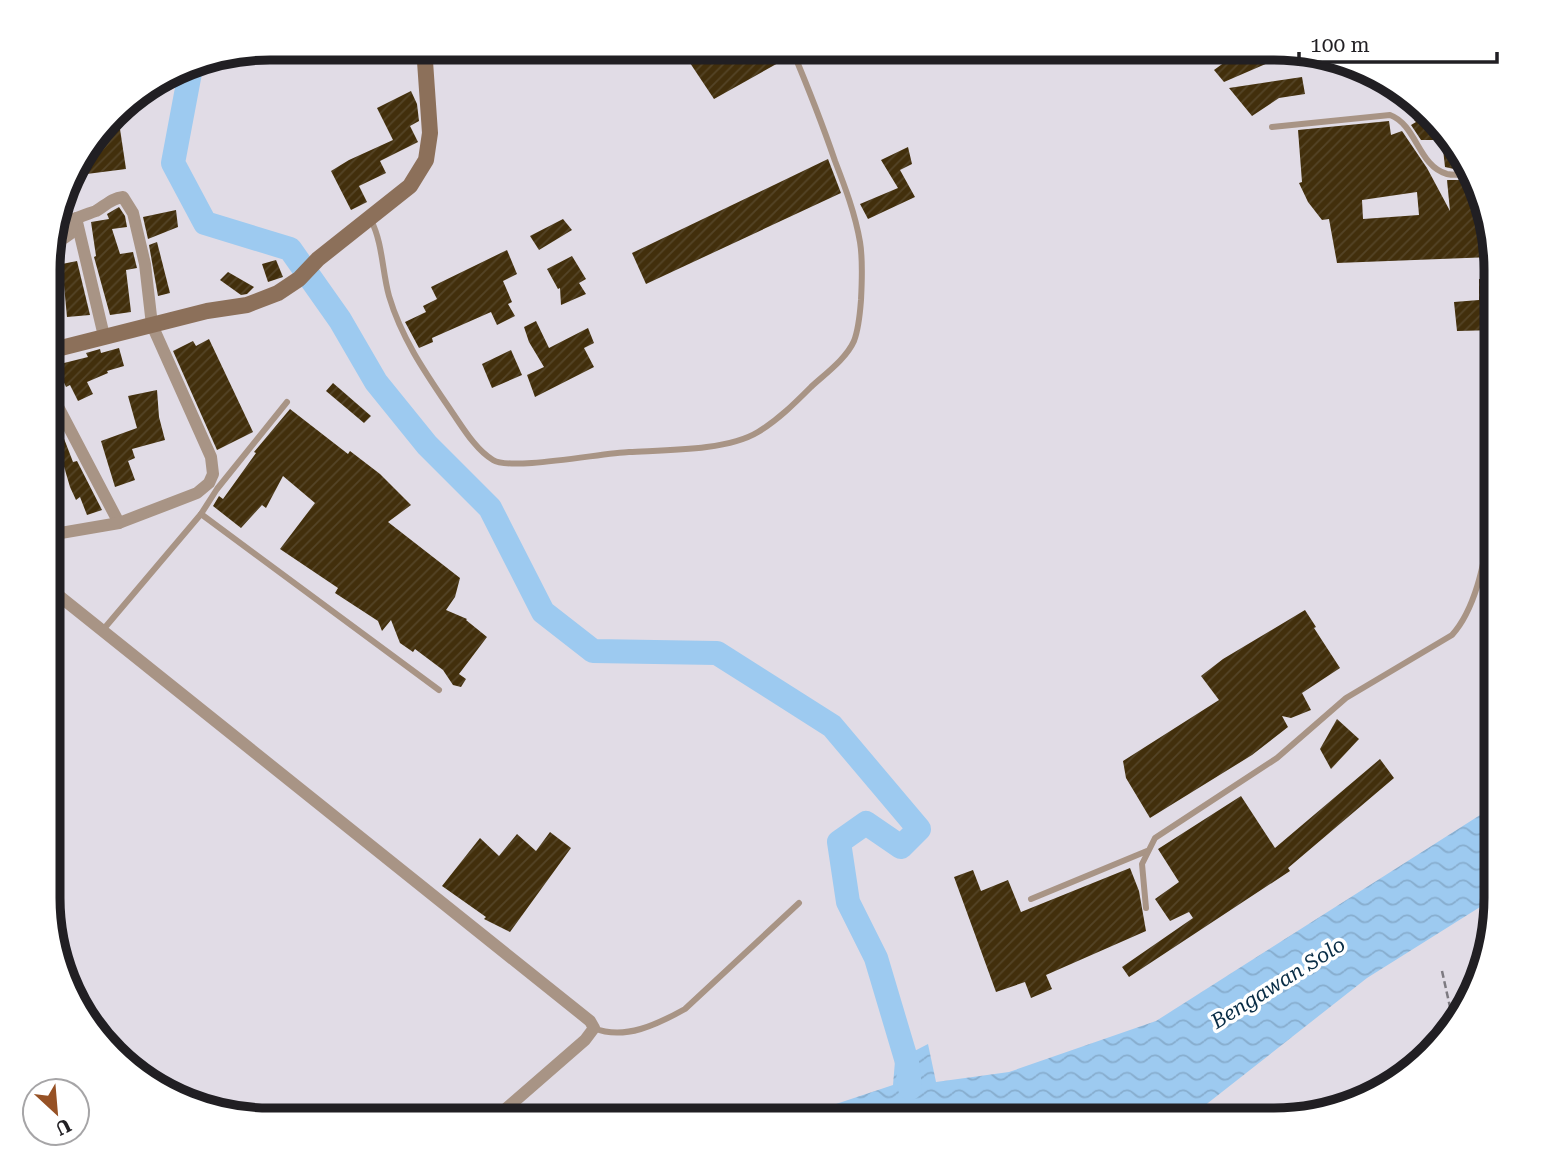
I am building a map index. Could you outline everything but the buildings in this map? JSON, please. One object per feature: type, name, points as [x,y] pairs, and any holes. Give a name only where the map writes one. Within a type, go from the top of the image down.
[{"type":"street","points":[[60,348],[262,300],[299,279],[318,260],[410,186],[426,160],[430,133],[425,60]]},
{"type":"street","points":[[60,533],[119,523],[197,494],[209,483],[213,474],[211,457],[152,325],[145,264],[133,213],[123,197],[75,219]]},
{"type":"street","points":[[62,238],[71,233],[75,219]]},
{"type":"street","points":[[75,219],[104,336]]},
{"type":"street","points":[[60,415],[119,523]]},
{"type":"street","points":[[60,597],[583,1015],[594,1028],[585,1040],[507,1108]]},
{"type":"lane","points":[[371,218],[379,238],[383,274],[390,299],[411,349],[478,447],[493,460],[504,465],[523,465],[618,452],[692,449],[742,439],[757,433],[796,402],[845,354],[853,342],[860,315],[860,243],[853,209],[796,60]]},
{"type":"lane","points":[[1272,127],[1390,115],[1403,124],[1426,159],[1436,169],[1453,175],[1462,175]]},
{"type":"lane","points":[[68,212],[75,219]]},
{"type":"lane","points":[[103,631],[201,514],[217,489],[287,402]]},
{"type":"lane","points":[[201,514],[439,690]]},
{"type":"lane","points":[[1146,908],[1142,864],[1155,838],[1277,758],[1346,698],[1452,635],[1463,623],[1473,596],[1485,547]]},
{"type":"lane","points":[[1031,899],[1147,851]]},
{"type":"lane","points":[[594,1028],[613,1034],[624,1033],[667,1019],[685,1009],[799,903]]},
{"type":"path","points":[[1442,971],[1451,1012]]},
{"type":"water","name":"Bengawan Solo","points":[[1484,812],[1484,905],[1367,978],[1200,1109],[822,1109],[893,1085],[895,1061],[928,1044],[936,1082],[1009,1072],[1156,1021]]},
{"type":"waterway","points":[[190,75],[173,163],[205,223],[290,249],[340,320],[376,382],[427,445],[490,508],[543,612],[593,651],[717,653],[832,726],[919,829],[901,847],[866,823],[839,842],[848,902],[876,958],[907,1062],[910,1088]]}]
